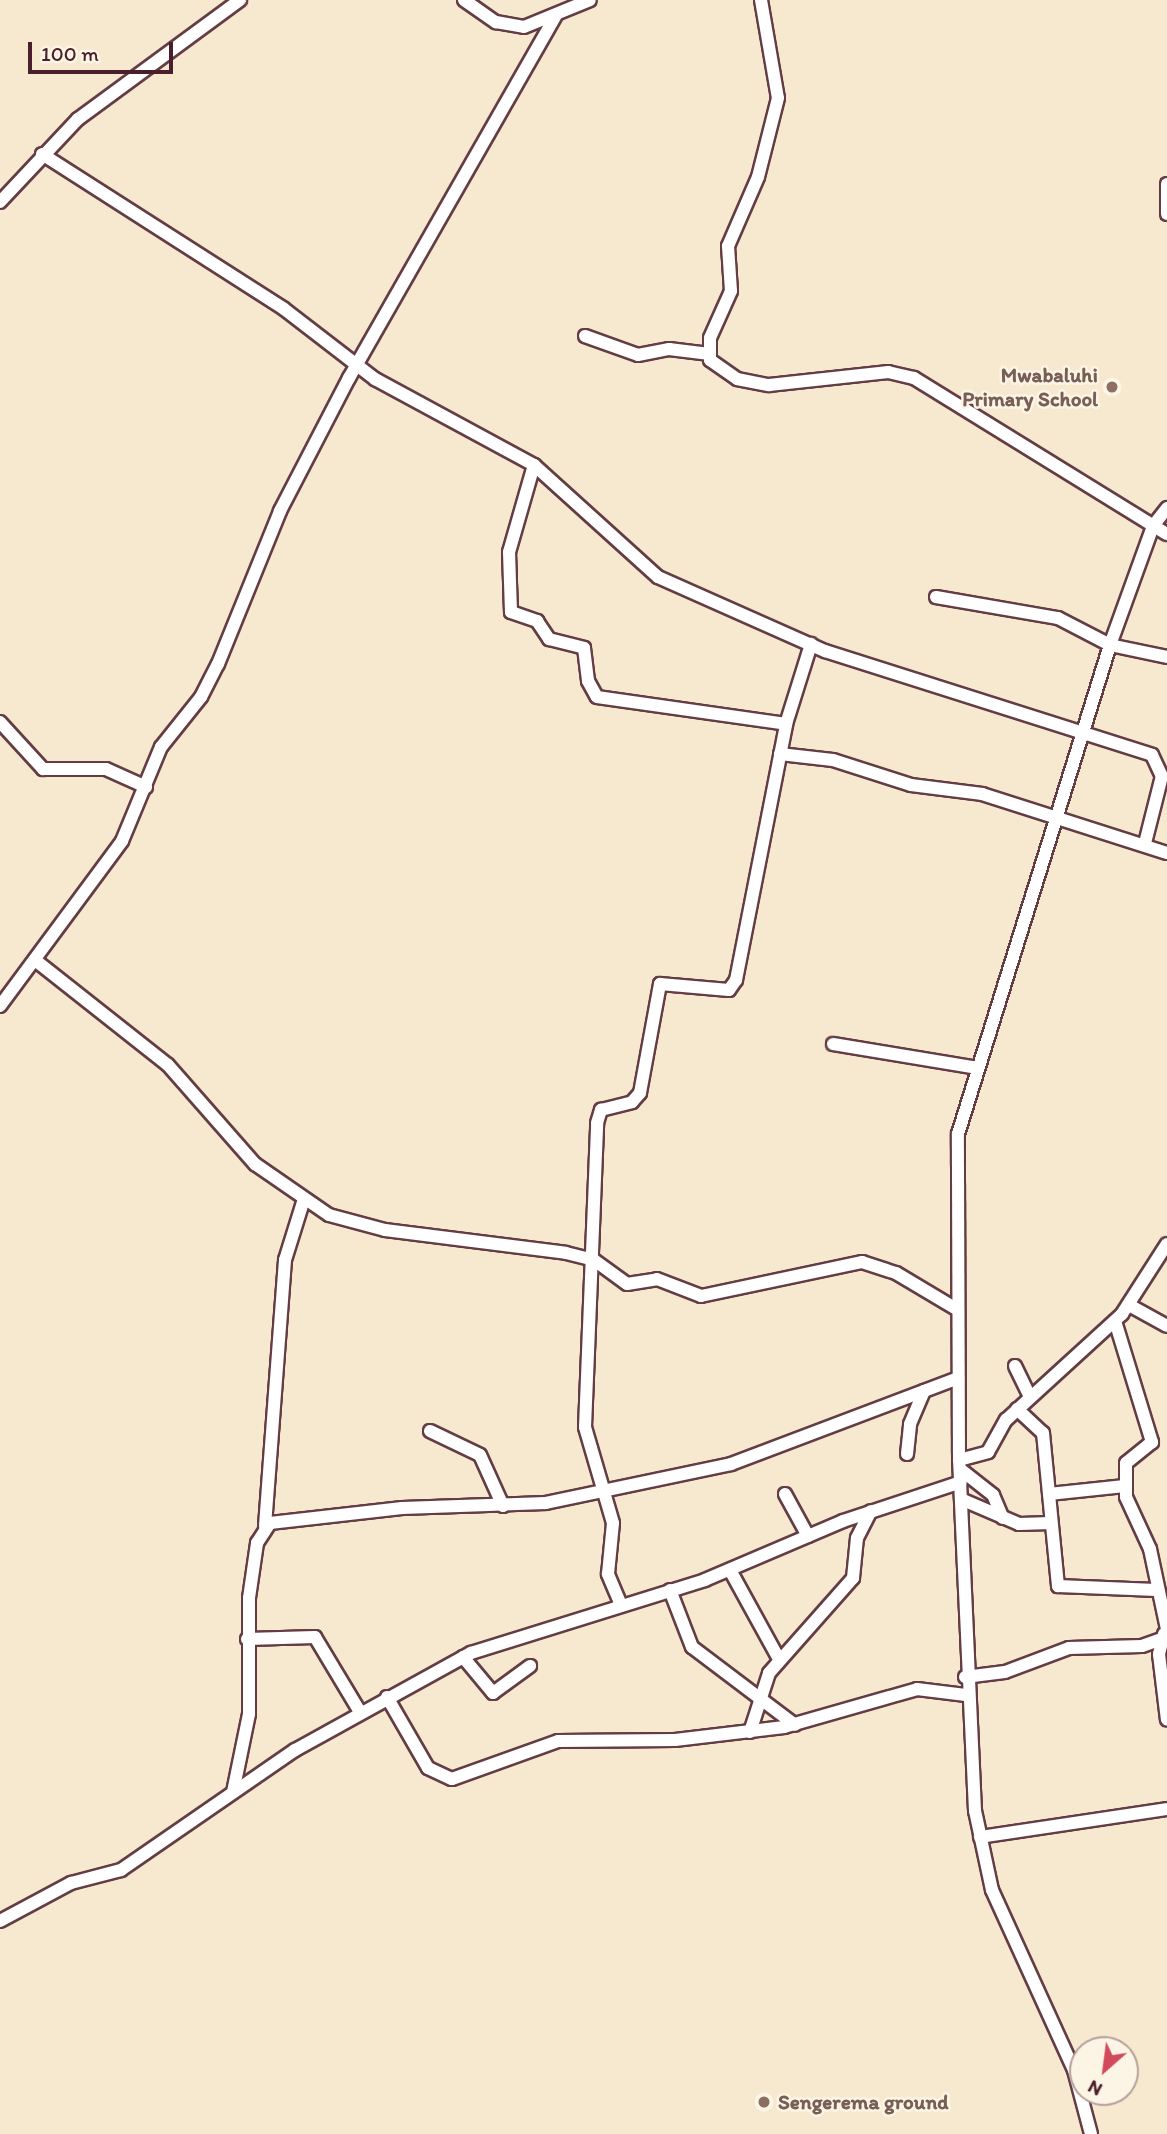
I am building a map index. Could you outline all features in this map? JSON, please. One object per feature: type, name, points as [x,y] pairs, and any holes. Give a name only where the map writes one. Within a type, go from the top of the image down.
[{"type":"street","points":[[0,202],[42,154],[98,103],[240,0]]},
{"type":"street","points":[[464,0],[511,26],[555,17],[590,0]]},
{"type":"street","points":[[708,354],[731,291],[728,246],[758,177],[777,102],[761,0]]},
{"type":"street","points":[[0,1006],[103,873],[146,787],[160,747],[201,697],[218,664],[280,511],[356,367],[555,17]]},
{"type":"street","points":[[42,154],[284,309],[356,367],[534,466],[652,573],[811,644],[1002,710],[1083,731],[1152,755],[1161,765],[1145,843]]},
{"type":"street","points":[[1167,184],[1167,214]]},
{"type":"street","points":[[585,336],[638,355],[669,349],[708,354],[737,379],[769,385],[888,372],[914,378],[1167,534]]},
{"type":"street","points":[[534,466],[509,552],[510,612],[537,621],[549,639],[584,648],[588,681],[597,697],[786,724]]},
{"type":"street","points":[[1091,2134],[1074,2070],[1016,1950],[980,1838],[965,1677],[963,1500],[958,1378],[958,1134],[1110,645],[1153,526],[1167,508]]},
{"type":"street","points":[[936,597],[1058,618],[1110,645],[1167,657]]},
{"type":"street","points":[[621,1605],[608,1574],[614,1531],[586,1427],[601,1110],[632,1102],[640,1093],[660,984],[729,990],[736,981],[786,724],[811,644]]},
{"type":"street","points":[[0,722],[43,769],[106,769],[146,787]]},
{"type":"street","points":[[780,754],[833,760],[911,785],[982,794],[1145,843],[1167,853]]},
{"type":"street","points":[[35,960],[168,1065],[255,1164],[304,1199],[363,1226],[499,1240],[594,1260],[626,1284],[657,1279],[701,1296],[862,1262],[896,1273],[958,1310]]},
{"type":"street","points":[[833,1044],[978,1068]]},
{"type":"street","points":[[232,1792],[249,1714],[247,1639],[254,1557],[265,1526],[285,1259],[304,1199]]},
{"type":"street","points":[[0,1921],[71,1883],[121,1870],[232,1792],[360,1712],[463,1657],[730,1570],[960,1471],[988,1452],[1017,1409],[1115,1321],[1129,1305],[1167,1244]]},
{"type":"street","points":[[1129,1305],[1167,1326]]},
{"type":"street","points":[[1115,1321],[1152,1442],[1128,1459],[1125,1486],[1128,1510],[1150,1549],[1165,1634],[1167,1720]]},
{"type":"street","points":[[1015,1366],[1030,1396]]},
{"type":"street","points":[[265,1526],[391,1508],[503,1506],[739,1462],[958,1378]]},
{"type":"street","points":[[907,1454],[910,1424],[924,1391]]},
{"type":"street","points":[[1017,1409],[1043,1433],[1060,1588],[1156,1590]]},
{"type":"street","points":[[430,1431],[480,1455],[503,1506]]},
{"type":"street","points":[[960,1471],[993,1495],[1003,1518]]},
{"type":"street","points":[[1049,1494],[1125,1486]]},
{"type":"street","points":[[785,1494],[808,1536]]},
{"type":"street","points":[[963,1500],[1003,1518],[1051,1523]]},
{"type":"street","points":[[750,1732],[758,1696],[779,1659],[853,1578],[857,1538],[871,1511]]},
{"type":"street","points":[[730,1570],[779,1659]]},
{"type":"street","points":[[670,1590],[692,1647],[795,1725]]},
{"type":"street","points":[[965,1677],[1005,1672],[1069,1648],[1165,1634]]},
{"type":"street","points":[[247,1639],[315,1637],[360,1712]]},
{"type":"street","points":[[463,1657],[493,1693],[530,1667]]},
{"type":"street","points":[[387,1697],[428,1768],[452,1779],[558,1741],[675,1741],[795,1725],[917,1689],[966,1695]]},
{"type":"street","points":[[980,1838],[1167,1809]]},
{"type":"place","name":"Mwabaluhi Primary School","points":[[1112,387]]},
{"type":"place","name":"Sengerema ground","points":[[764,2102]]}]
